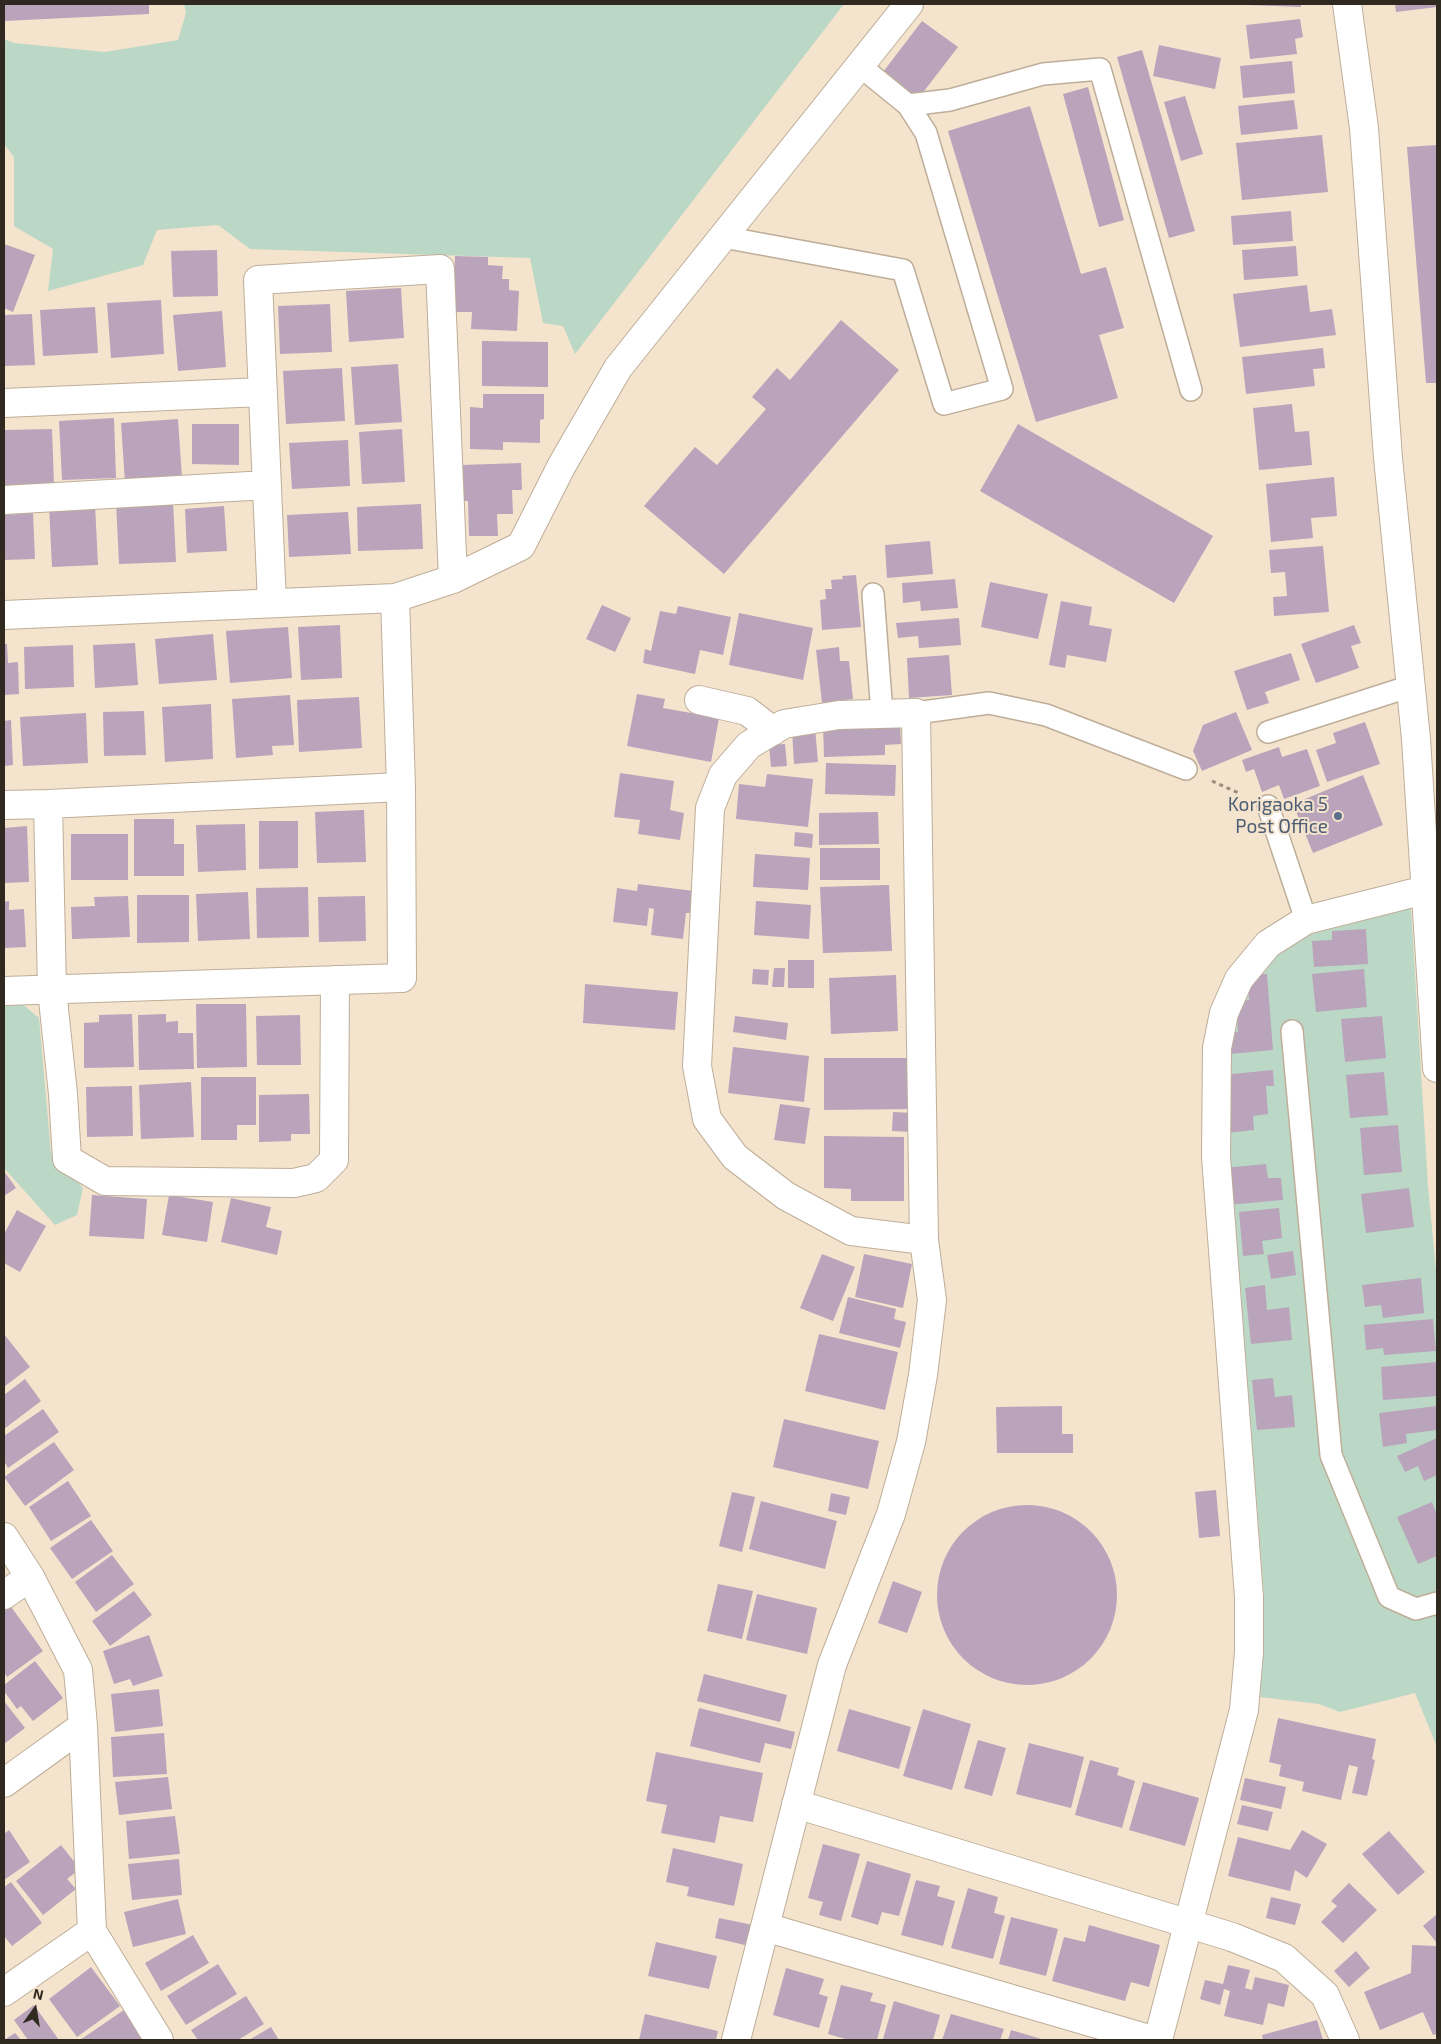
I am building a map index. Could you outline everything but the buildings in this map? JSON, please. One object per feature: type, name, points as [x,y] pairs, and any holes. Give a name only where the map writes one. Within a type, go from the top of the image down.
[{"type":"street","points":[[4,615],[396,598],[453,579],[520,546],[562,465],[618,368],[909,4]]},
{"type":"street","points":[[1347,4],[1364,128],[1388,458],[1416,739],[1437,1068]]},
{"type":"street","points":[[272,603],[258,280],[440,269],[453,579]]},
{"type":"street","points":[[4,403],[263,392]]},
{"type":"street","points":[[4,500],[267,485]]},
{"type":"street","points":[[4,991],[402,978],[396,598]]},
{"type":"street","points":[[699,700],[747,711],[773,731]]},
{"type":"street","points":[[736,2040],[832,1664],[891,1514],[911,1442],[923,1375],[932,1300],[924,1240],[916,713],[839,715],[784,724],[749,745],[723,774],[710,808],[697,1066],[707,1119],[735,1157],[786,1196],[851,1232],[924,1240]]},
{"type":"street","points":[[4,806],[400,787]]},
{"type":"street","points":[[48,804],[52,990],[63,1094],[66,1159],[105,1182],[294,1183],[316,1178],[334,1160],[335,980]]},
{"type":"street","points":[[1158,2040],[1244,1710],[1249,1652],[1249,1597],[1216,1157],[1217,1048],[1224,1013],[1240,978],[1268,944],[1306,920],[1425,890]]},
{"type":"street","points":[[4,1537],[30,1577],[78,1670],[83,1726],[92,1930],[159,2040]]},
{"type":"street","points":[[4,1595],[30,1577]]},
{"type":"street","points":[[4,1783],[83,1726]]},
{"type":"street","points":[[796,1804],[1232,1937],[1284,1958],[1325,1995],[1345,2040]]},
{"type":"street","points":[[765,1927],[1152,2040]]},
{"type":"street","points":[[4,1992],[92,1930]]},
{"type":"lane","points":[[723,237],[902,270],[944,404],[1002,389],[926,133],[908,104],[860,66]]},
{"type":"lane","points":[[908,104],[950,100],[1043,74],[1100,69],[1191,390]]},
{"type":"lane","points":[[873,594],[882,714]]},
{"type":"lane","points":[[1268,732],[1411,686]]},
{"type":"lane","points":[[916,713],[989,703],[1046,714],[1186,769]]},
{"type":"lane","points":[[1268,806],[1306,920]]},
{"type":"lane","points":[[1292,1031],[1331,1455],[1388,1597],[1416,1609],[1437,1603]]},
{"type":"path","points":[[1186,769],[1268,806]]},
{"type":"green space","points":[[184,4],[844,4],[575,354],[563,326],[543,323],[530,258],[250,249],[218,225],[157,230],[143,265],[48,291],[53,249],[14,226],[14,157],[4,144],[4,39],[14,43],[105,52],[178,40],[186,13]]},
{"type":"green space","points":[[1411,908],[1428,1186],[1437,1280],[1437,1747],[1415,1693],[1340,1712],[1319,1704],[1260,1697],[1264,1597],[1230,1157],[1232,1049],[1237,1017],[1252,986],[1277,955],[1312,934]]},
{"type":"green space","points":[[20,1002],[39,1018],[51,1153],[83,1188],[77,1215],[55,1225],[4,1168],[4,1003]]},
{"type":"place","name":"Korigaoka 5 Post Office","points":[[1338,816]]}]
